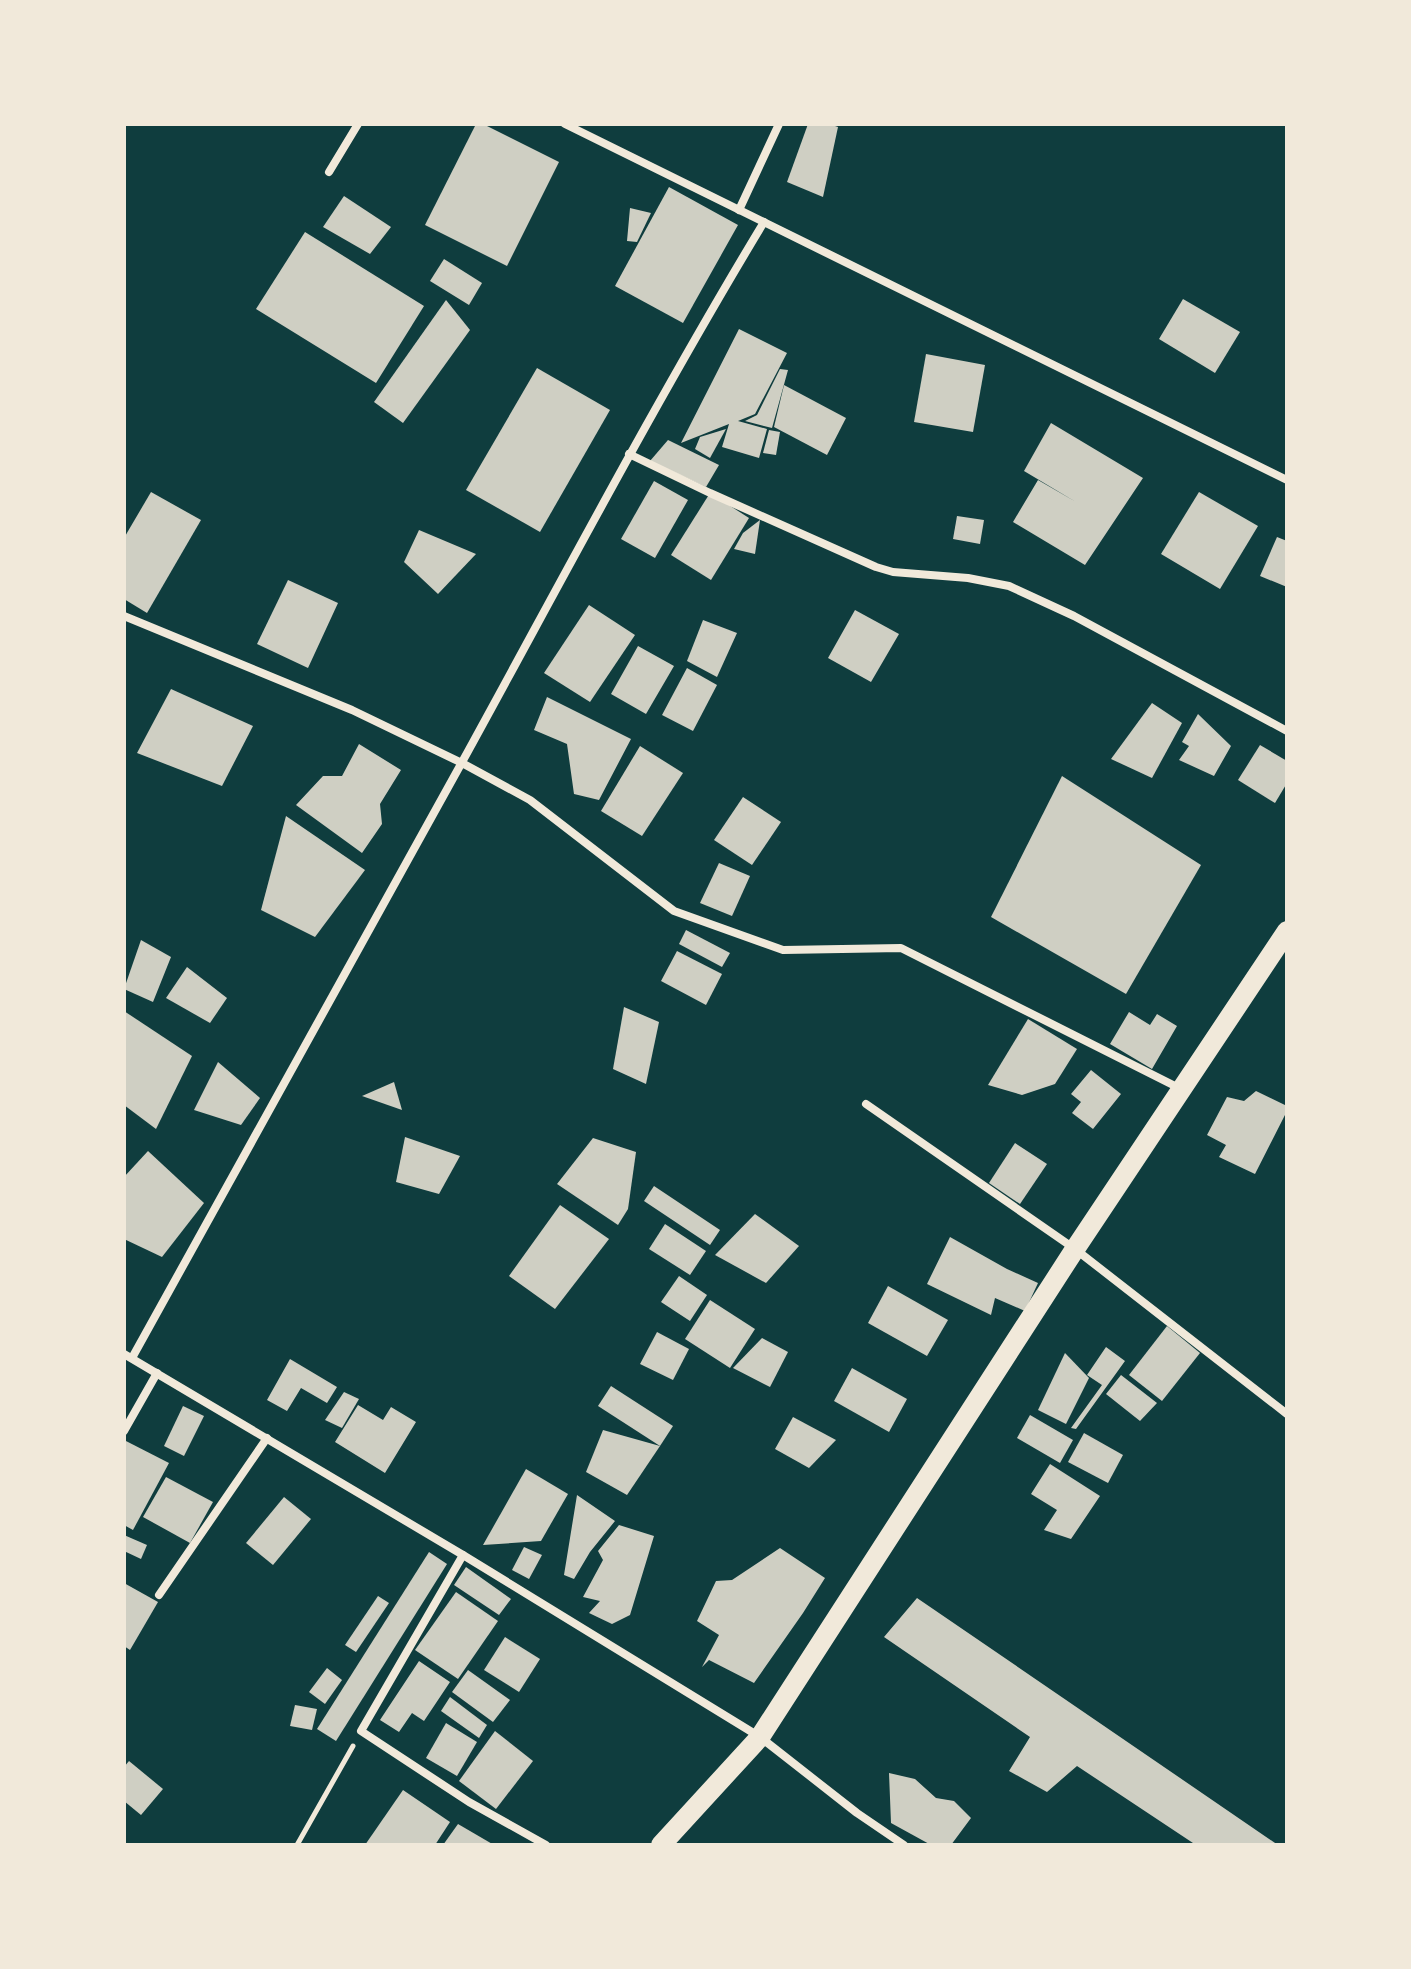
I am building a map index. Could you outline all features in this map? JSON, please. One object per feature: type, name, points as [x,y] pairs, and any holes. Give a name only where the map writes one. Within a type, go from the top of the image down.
[{"type":"main road","points":[[661,1845],[760,1737],[1075,1249],[1287,931]]},
{"type":"street","points":[[329,172],[358,124]]},
{"type":"street","points":[[565,124],[1287,480]]},
{"type":"street","points":[[739,210],[779,124]]},
{"type":"street","points":[[764,222],[629,454],[462,763],[128,1356],[463,1555],[760,1737],[857,1813],[904,1845]]},
{"type":"street","points":[[629,454],[876,567],[893,572],[968,578],[1009,586],[1074,616],[1287,731]]},
{"type":"street","points":[[124,616],[352,710],[462,763],[530,800],[674,911],[783,950],[901,948],[1182,1090]]},
{"type":"street","points":[[866,1104],[1075,1249],[1287,1414]]},
{"type":"street","points":[[124,1431],[157,1373]]},
{"type":"street","points":[[159,1595],[267,1438]]},
{"type":"street","points":[[463,1555],[361,1731],[469,1802],[546,1845]]},
{"type":"path","points":[[297,1845],[361,1731]]},
{"type":"building","points":[[476,124],[483,124],[559,162],[507,266],[425,225]]},
{"type":"building","points":[[808,124],[838,127],[823,197],[787,182]]},
{"type":"building","points":[[669,187],[738,225],[683,323],[615,286]]},
{"type":"building","points":[[344,196],[391,227],[370,254],[323,227]]},
{"type":"building","points":[[630,208],[651,213],[637,242],[627,241]]},
{"type":"building","points":[[305,232],[424,306],[376,383],[256,309]]},
{"type":"building","points":[[444,259],[482,283],[469,305],[430,281]]},
{"type":"building","points":[[1183,299],[1240,332],[1215,373],[1159,339]]},
{"type":"building","points":[[446,300],[470,330],[403,423],[374,402]]},
{"type":"building","points":[[739,329],[787,353],[755,414],[738,421],[767,429],[759,458],[722,447],[729,424],[681,443]]},
{"type":"building","points":[[926,354],[985,365],[973,432],[914,422]]},
{"type":"building","points":[[537,368],[610,410],[540,532],[466,490]]},
{"type":"building","points":[[780,369],[788,370],[772,428],[745,421],[757,415]]},
{"type":"building","points":[[784,385],[846,418],[827,455],[774,427]]},
{"type":"building","points":[[1051,423],[1143,478],[1085,565],[1013,522],[1038,480],[1076,502],[1024,471]]},
{"type":"building","points":[[726,429],[710,458],[695,449],[700,437]]},
{"type":"building","points":[[769,430],[780,432],[776,455],[763,453]]},
{"type":"building","points":[[668,440],[719,465],[706,487],[650,461]]},
{"type":"building","points":[[654,481],[688,500],[655,558],[621,539]]},
{"type":"building","points":[[151,492],[201,520],[147,613],[124,599],[124,538]]},
{"type":"building","points":[[1199,492],[1258,526],[1220,589],[1161,554]]},
{"type":"building","points":[[710,493],[749,518],[711,580],[671,555]]},
{"type":"building","points":[[957,516],[984,520],[980,544],[953,539]]},
{"type":"building","points":[[760,520],[755,554],[734,549],[743,533]]},
{"type":"building","points":[[419,530],[476,554],[438,594],[404,562]]},
{"type":"building","points":[[1277,537],[1287,541],[1287,587],[1260,576]]},
{"type":"building","points":[[288,580],[338,603],[308,668],[257,644]]},
{"type":"building","points":[[589,605],[635,635],[590,702],[544,673]]},
{"type":"building","points":[[855,610],[899,634],[871,682],[828,658]]},
{"type":"building","points":[[703,620],[737,633],[717,677],[687,661]]},
{"type":"building","points":[[638,646],[674,666],[646,714],[611,694]]},
{"type":"building","points":[[687,668],[717,685],[693,731],[662,715]]},
{"type":"building","points":[[171,689],[253,726],[222,786],[137,753]]},
{"type":"building","points":[[547,697],[631,739],[599,800],[574,794],[567,744],[534,730]]},
{"type":"building","points":[[1152,703],[1182,723],[1152,778],[1111,759]]},
{"type":"building","points":[[1198,714],[1231,746],[1214,776],[1179,760],[1189,746],[1182,742]]},
{"type":"building","points":[[359,744],[401,770],[380,804],[382,824],[362,853],[296,805],[323,776],[342,776]]},
{"type":"building","points":[[1260,745],[1287,761],[1287,783],[1275,803],[1238,780]]},
{"type":"building","points":[[640,746],[683,773],[642,836],[601,811]]},
{"type":"building","points":[[1062,776],[1201,865],[1126,994],[991,917]]},
{"type":"building","points":[[743,797],[781,822],[752,865],[714,840]]},
{"type":"building","points":[[286,816],[365,870],[315,937],[261,910]]},
{"type":"building","points":[[719,863],[750,876],[732,916],[700,903]]},
{"type":"building","points":[[686,930],[730,953],[722,967],[679,944]]},
{"type":"building","points":[[141,940],[171,957],[153,1002],[124,989]]},
{"type":"building","points":[[677,951],[722,974],[706,1005],[661,981]]},
{"type":"building","points":[[187,967],[227,998],[210,1023],[166,998]]},
{"type":"building","points":[[624,1007],[659,1022],[646,1084],[613,1069]]},
{"type":"building","points":[[124,1011],[192,1056],[156,1129],[124,1105]]},
{"type":"building","points":[[1129,1012],[1150,1025],[1157,1014],[1177,1026],[1152,1069],[1110,1044]]},
{"type":"building","points":[[1028,1019],[1077,1049],[1055,1084],[1022,1095],[988,1085]]},
{"type":"building","points":[[218,1062],[260,1098],[241,1125],[194,1110]]},
{"type":"building","points":[[1091,1070],[1121,1094],[1093,1129],[1072,1113],[1081,1102],[1071,1094]]},
{"type":"building","points":[[394,1082],[402,1110],[362,1096]]},
{"type":"building","points":[[1256,1091],[1287,1106],[1287,1111],[1255,1174],[1219,1157],[1226,1145],[1207,1135],[1227,1097],[1244,1101]]},
{"type":"building","points":[[405,1137],[460,1156],[439,1194],[396,1182]]},
{"type":"building","points":[[593,1138],[636,1152],[628,1209],[618,1225],[557,1184]]},
{"type":"building","points":[[1015,1143],[1047,1164],[1020,1204],[989,1183]]},
{"type":"building","points":[[148,1151],[204,1203],[162,1257],[124,1239],[124,1177]]},
{"type":"building","points":[[654,1186],[720,1230],[710,1245],[644,1201]]},
{"type":"building","points":[[560,1205],[609,1239],[555,1309],[509,1276]]},
{"type":"building","points":[[755,1214],[799,1246],[766,1283],[715,1255]]},
{"type":"building","points":[[665,1224],[706,1251],[690,1275],[649,1249]]},
{"type":"building","points":[[950,1237],[1038,1283],[1025,1311],[995,1298],[991,1315],[927,1284]]},
{"type":"building","points":[[679,1276],[707,1295],[690,1321],[661,1302]]},
{"type":"building","points":[[888,1286],[948,1320],[927,1356],[868,1323]]},
{"type":"building","points":[[710,1300],[755,1329],[730,1368],[685,1339]]},
{"type":"building","points":[[1167,1326],[1200,1353],[1162,1401],[1129,1375]]},
{"type":"building","points":[[657,1332],[689,1349],[673,1380],[640,1364]]},
{"type":"building","points":[[762,1338],[788,1352],[770,1387],[733,1368]]},
{"type":"building","points":[[1106,1347],[1125,1361],[1076,1429],[1071,1428],[1102,1385],[1087,1375]]},
{"type":"building","points":[[1065,1353],[1089,1378],[1066,1424],[1038,1410]]},
{"type":"building","points":[[290,1359],[337,1387],[327,1403],[301,1388],[287,1411],[267,1400]]},
{"type":"building","points":[[852,1368],[907,1399],[889,1432],[834,1401]]},
{"type":"building","points":[[1121,1375],[1157,1403],[1140,1421],[1106,1394]]},
{"type":"building","points":[[611,1386],[673,1426],[660,1446],[598,1406]]},
{"type":"building","points":[[344,1392],[359,1399],[342,1428],[325,1420]]},
{"type":"building","points":[[358,1405],[383,1420],[391,1407],[416,1422],[385,1473],[335,1442]]},
{"type":"building","points":[[183,1406],[204,1416],[184,1456],[164,1446]]},
{"type":"building","points":[[1030,1415],[1073,1440],[1060,1463],[1017,1438]]},
{"type":"building","points":[[793,1417],[836,1440],[809,1468],[775,1449]]},
{"type":"building","points":[[603,1430],[660,1446],[627,1495],[586,1472]]},
{"type":"building","points":[[1084,1433],[1123,1455],[1108,1483],[1068,1462]]},
{"type":"building","points":[[124,1440],[169,1463],[133,1530],[124,1525]]},
{"type":"building","points":[[1050,1464],[1100,1496],[1071,1539],[1044,1530],[1057,1510],[1031,1494]]},
{"type":"building","points":[[526,1469],[568,1494],[541,1541],[483,1545]]},
{"type":"building","points":[[166,1477],[213,1502],[190,1543],[143,1517]]},
{"type":"building","points":[[577,1495],[615,1521],[590,1552],[574,1579],[564,1575]]},
{"type":"building","points":[[284,1497],[311,1519],[273,1565],[246,1543]]},
{"type":"building","points":[[619,1525],[654,1536],[630,1615],[612,1624],[589,1613],[600,1601],[583,1597],[603,1560],[598,1551]]},
{"type":"building","points":[[124,1535],[147,1545],[141,1559],[124,1551]]},
{"type":"building","points":[[524,1547],[542,1555],[529,1579],[512,1570]]},
{"type":"building","points":[[780,1548],[825,1578],[803,1613],[754,1683],[709,1660],[702,1667],[719,1635],[697,1621],[716,1581],[732,1580]]},
{"type":"building","points":[[429,1552],[447,1564],[336,1741],[317,1729]]},
{"type":"building","points":[[466,1567],[511,1599],[499,1615],[454,1585]]},
{"type":"building","points":[[124,1583],[158,1602],[130,1650],[124,1646]]},
{"type":"building","points":[[456,1592],[498,1621],[458,1679],[415,1650]]},
{"type":"building","points":[[378,1596],[389,1603],[356,1652],[345,1645]]},
{"type":"building","points":[[917,1598],[1278,1845],[1196,1845],[1077,1766],[1047,1792],[1009,1771],[1030,1737],[884,1637]]},
{"type":"building","points":[[505,1637],[540,1659],[519,1692],[484,1670]]},
{"type":"building","points":[[419,1661],[450,1682],[424,1721],[412,1713],[399,1732],[380,1720]]},
{"type":"building","points":[[327,1668],[342,1680],[325,1704],[309,1692]]},
{"type":"building","points":[[468,1670],[510,1700],[493,1722],[452,1692]]},
{"type":"building","points":[[450,1697],[487,1725],[479,1738],[441,1711]]},
{"type":"building","points":[[295,1705],[317,1709],[312,1730],[290,1726]]},
{"type":"building","points":[[446,1723],[477,1742],[457,1776],[426,1758]]},
{"type":"building","points":[[495,1731],[533,1761],[496,1809],[459,1781]]},
{"type":"building","points":[[129,1761],[163,1789],[141,1815],[124,1801],[124,1767]]},
{"type":"building","points":[[889,1773],[915,1779],[936,1798],[954,1801],[971,1818],[951,1845],[931,1845],[891,1823]]},
{"type":"building","points":[[403,1790],[450,1822],[435,1845],[365,1845]]},
{"type":"building","points":[[458,1824],[494,1845],[443,1845]]}]
